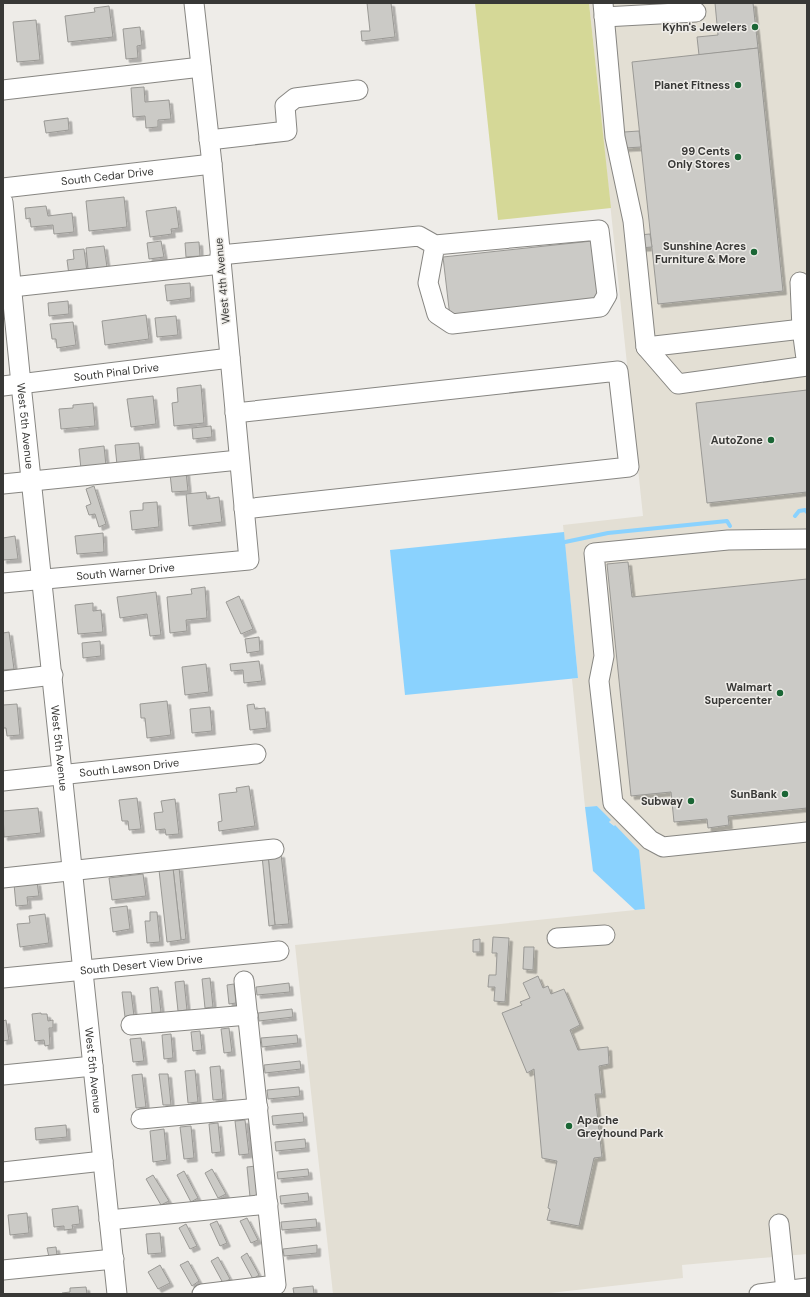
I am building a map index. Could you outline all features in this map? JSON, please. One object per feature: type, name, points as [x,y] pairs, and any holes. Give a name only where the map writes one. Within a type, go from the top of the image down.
[{"type":"street","name":"West 4th Avenue","points":[[194,3],[212,164],[249,560]]},
{"type":"street","points":[[696,12],[604,10],[615,137],[634,221],[646,347],[678,384],[807,366],[802,329],[800,282]]},
{"type":"street","points":[[3,90],[201,67]]},
{"type":"street","points":[[209,140],[287,131],[284,106],[295,98],[358,90]]},
{"type":"street","name":"South Cedar Drive","points":[[3,188],[212,164]]},
{"type":"street","name":"West 5th Avenue","points":[[3,202],[12,385],[32,481],[117,1294]]},
{"type":"street","points":[[7,288],[419,236],[435,245],[599,230],[606,295],[600,307],[452,324],[437,314],[428,283],[435,245]]},
{"type":"street","points":[[646,347],[802,329]]},
{"type":"street","name":"South Pinal Drive","points":[[12,385],[230,358]]},
{"type":"street","points":[[235,413],[618,372],[629,467],[244,509]]},
{"type":"street","points":[[3,484],[240,460]]},
{"type":"street","points":[[807,539],[728,540],[594,553],[604,656],[600,669],[599,681],[613,803],[650,840],[663,847],[807,832]]},
{"type":"street","name":"South Warner Drive","points":[[3,583],[249,560]]},
{"type":"street","points":[[3,680],[53,675]]},
{"type":"street","name":"South Lawson Drive","points":[[3,781],[256,754]]},
{"type":"street","points":[[3,878],[274,849]]},
{"type":"street","points":[[557,938],[605,935]]},
{"type":"street","name":"South Desert View Drive","points":[[3,978],[279,951]]},
{"type":"street","points":[[202,1294],[276,1285],[244,981]]},
{"type":"street","points":[[132,1025],[248,1015]]},
{"type":"street","points":[[3,1075],[93,1066]]},
{"type":"street","points":[[141,1119],[258,1108]]},
{"type":"street","points":[[3,1172],[103,1161]]},
{"type":"street","points":[[110,1220],[268,1204]]},
{"type":"street","points":[[779,1224],[786,1290]]},
{"type":"street","points":[[3,1270],[114,1259]]},
{"type":"street","points":[[759,1294],[807,1288]]},
{"type":"shaded area","points":[[589,3],[807,3],[807,1254],[682,1265],[683,1278],[541,1294],[333,1294],[295,945],[645,909],[615,825],[614,826],[609,821],[610,820],[597,806],[585,807],[572,679],[578,678],[563,525],[643,516]]},
{"type":"green space","points":[[475,3],[589,3],[611,208],[498,220]]},
{"type":"water","points":[[564,532],[578,678],[405,695],[390,550]]},
{"type":"water","points":[[597,806],[611,820],[609,822],[614,826],[615,825],[639,850],[645,909],[635,910],[593,871],[585,807]]},
{"type":"building","points":[[367,3],[391,3],[395,37],[362,41],[361,31],[370,31]]},
{"type":"building","points":[[715,3],[753,3],[758,48],[699,55],[697,37],[718,35]]},
{"type":"building","points":[[109,6],[113,37],[68,42],[65,16],[95,12],[94,8]]},
{"type":"building","points":[[36,20],[40,60],[17,62],[13,22]]},
{"type":"building","points":[[140,27],[142,45],[137,46],[138,58],[126,59],[123,29]]},
{"type":"building","points":[[758,48],[783,291],[658,304],[632,62]]},
{"type":"building","points":[[144,87],[145,102],[169,100],[171,119],[158,120],[158,127],[146,128],[145,116],[133,117],[131,88]]},
{"type":"building","points":[[68,118],[69,130],[46,133],[44,121]]},
{"type":"building","points":[[639,131],[641,147],[625,148],[624,132]]},
{"type":"building","points":[[124,197],[127,227],[89,231],[86,201]]},
{"type":"building","points":[[46,206],[48,216],[72,213],[74,232],[54,234],[53,225],[31,227],[30,218],[26,219],[25,208]]},
{"type":"building","points":[[176,207],[179,228],[171,229],[172,234],[150,237],[146,211]]},
{"type":"building","points":[[650,234],[652,247],[640,248],[639,235]]},
{"type":"building","points":[[161,241],[164,257],[149,259],[147,243]]},
{"type":"building","points":[[592,241],[598,300],[450,317],[443,257]]},
{"type":"building","points":[[199,242],[200,256],[186,257],[185,243]]},
{"type":"building","points":[[104,246],[107,267],[88,269],[86,248]]},
{"type":"building","points":[[84,249],[87,272],[69,275],[67,260],[74,259],[73,250]]},
{"type":"building","points":[[190,283],[191,298],[167,301],[165,285]]},
{"type":"building","points":[[68,301],[69,314],[49,316],[48,303]]},
{"type":"building","points":[[146,315],[149,339],[105,345],[102,321]]},
{"type":"building","points":[[176,316],[178,335],[157,337],[155,318]]},
{"type":"building","points":[[73,322],[76,345],[57,348],[56,339],[52,339],[50,324]]},
{"type":"building","points":[[201,385],[204,423],[174,426],[172,403],[178,402],[177,388]]},
{"type":"building","points":[[807,390],[807,492],[707,503],[696,403]]},
{"type":"building","points":[[153,396],[156,424],[131,427],[127,399]]},
{"type":"building","points":[[93,403],[95,426],[61,429],[59,409],[73,408],[73,405]]},
{"type":"building","points":[[211,426],[212,437],[193,439],[192,428]]},
{"type":"building","points":[[139,443],[141,463],[117,465],[115,445]]},
{"type":"building","points":[[104,446],[106,466],[81,469],[79,449]]},
{"type":"building","points":[[186,472],[188,491],[172,492],[170,474]]},
{"type":"building","points":[[94,486],[106,524],[99,527],[95,514],[89,515],[86,506],[91,504],[86,489]]},
{"type":"building","points":[[206,492],[207,499],[219,497],[222,522],[189,526],[186,494]]},
{"type":"building","points":[[157,502],[159,527],[132,530],[130,511],[143,510],[143,503]]},
{"type":"building","points":[[103,533],[104,552],[77,554],[75,536]]},
{"type":"building","points":[[15,536],[18,559],[3,560],[3,538]]},
{"type":"building","points":[[628,562],[632,597],[807,579],[807,808],[728,816],[729,825],[708,828],[707,819],[674,822],[671,792],[631,796],[607,564]]},
{"type":"building","points":[[205,587],[207,618],[186,620],[187,631],[170,633],[167,597],[192,594],[191,589]]},
{"type":"building","points":[[156,592],[161,635],[150,636],[147,614],[120,618],[117,597]]},
{"type":"building","points":[[239,596],[253,629],[241,634],[226,602]]},
{"type":"building","points":[[93,603],[93,611],[101,610],[103,632],[78,634],[75,605]]},
{"type":"building","points":[[9,632],[14,669],[3,670],[3,633]]},
{"type":"building","points":[[259,637],[260,651],[247,653],[245,639]]},
{"type":"building","points":[[100,641],[101,656],[83,658],[82,643]]},
{"type":"building","points":[[259,661],[262,681],[244,683],[243,670],[231,671],[230,664]]},
{"type":"building","points":[[206,664],[209,692],[185,695],[182,667]]},
{"type":"building","points":[[167,701],[171,735],[147,738],[145,718],[141,718],[140,704]]},
{"type":"building","points":[[17,704],[20,735],[7,736],[6,728],[3,728],[3,705]]},
{"type":"building","points":[[254,704],[255,709],[265,708],[267,728],[250,730],[247,705]]},
{"type":"building","points":[[210,707],[212,731],[192,733],[190,709]]},
{"type":"building","points":[[249,786],[255,826],[219,831],[218,822],[222,821],[219,794],[237,792],[236,788]]},
{"type":"building","points":[[137,798],[141,829],[129,830],[128,821],[122,821],[119,800]]},
{"type":"building","points":[[175,799],[179,834],[166,835],[165,829],[156,830],[154,813],[163,812],[161,801]]},
{"type":"building","points":[[38,808],[41,833],[4,837],[3,811]]},
{"type":"building","points":[[281,854],[289,924],[275,925],[268,855]]},
{"type":"building","points":[[268,855],[275,925],[269,926],[262,856]]},
{"type":"building","points":[[179,867],[186,939],[181,940],[173,868]]},
{"type":"building","points":[[173,868],[181,940],[167,942],[159,870]]},
{"type":"building","points":[[143,874],[146,896],[112,900],[109,878]]},
{"type":"building","points":[[37,882],[39,896],[27,897],[28,905],[16,906],[14,884]]},
{"type":"building","points":[[127,906],[130,929],[113,932],[110,908]]},
{"type":"building","points":[[150,912],[157,912],[160,942],[147,943],[145,921],[150,921]]},
{"type":"building","points":[[45,914],[49,943],[20,947],[17,924],[30,923],[29,916]]},
{"type":"building","points":[[493,937],[509,938],[505,1002],[494,1001],[495,987],[488,987],[489,975],[496,975],[497,953],[492,953]]},
{"type":"building","points":[[480,939],[480,952],[473,952],[473,940]]},
{"type":"building","points":[[524,947],[534,947],[533,970],[523,969]]},
{"type":"building","name":"Apache Greyhound Park","points":[[538,976],[543,988],[548,986],[551,994],[564,989],[580,1025],[570,1030],[578,1050],[608,1047],[609,1064],[599,1066],[602,1094],[595,1094],[602,1157],[594,1158],[579,1226],[547,1220],[557,1161],[542,1158],[534,1069],[527,1073],[502,1013],[522,1005],[520,1002],[530,998],[523,983]]},
{"type":"building","points":[[210,978],[213,1007],[205,1008],[202,979]]},
{"type":"building","points":[[184,981],[187,1010],[178,1011],[175,982]]},
{"type":"building","points":[[289,983],[290,992],[257,995],[256,987]]},
{"type":"building","points":[[234,984],[236,1003],[229,1004],[227,985]]},
{"type":"building","points":[[158,987],[161,1012],[152,1013],[150,988]]},
{"type":"building","points":[[122,992],[131,992],[134,1016],[125,1017]]},
{"type":"building","points":[[292,1009],[293,1017],[259,1021],[258,1013]]},
{"type":"building","points":[[32,1014],[47,1014],[48,1021],[53,1020],[53,1028],[49,1028],[50,1045],[45,1046],[44,1040],[35,1041]]},
{"type":"building","points":[[6,1020],[9,1040],[3,1041],[3,1021]]},
{"type":"building","points":[[229,1028],[232,1052],[224,1053],[221,1029]]},
{"type":"building","points":[[200,1031],[202,1050],[193,1051],[191,1032]]},
{"type":"building","points":[[171,1034],[173,1058],[164,1059],[162,1035]]},
{"type":"building","points":[[297,1035],[298,1043],[262,1047],[261,1038]]},
{"type":"building","points":[[141,1038],[144,1061],[133,1062],[130,1039]]},
{"type":"building","points":[[300,1061],[301,1069],[265,1073],[264,1065]]},
{"type":"building","points":[[220,1066],[223,1099],[213,1100],[210,1067]]},
{"type":"building","points":[[195,1070],[198,1102],[188,1103],[185,1071]]},
{"type":"building","points":[[142,1074],[146,1107],[136,1108],[132,1075]]},
{"type":"building","points":[[159,1074],[168,1074],[171,1105],[163,1105]]},
{"type":"building","points":[[299,1087],[300,1096],[268,1099],[267,1090]]},
{"type":"building","points":[[303,1113],[304,1122],[273,1125],[272,1116]]},
{"type":"building","points":[[245,1120],[249,1154],[239,1155],[235,1121]]},
{"type":"building","points":[[218,1123],[221,1152],[212,1153],[209,1124]]},
{"type":"building","points":[[66,1125],[67,1137],[36,1140],[35,1128]]},
{"type":"building","points":[[191,1126],[194,1158],[184,1159],[180,1127]]},
{"type":"building","points":[[164,1129],[167,1160],[153,1162],[150,1131]]},
{"type":"building","points":[[305,1139],[306,1148],[276,1151],[275,1142]]},
{"type":"building","points":[[256,1166],[259,1197],[250,1197],[247,1167]]},
{"type":"building","points":[[212,1169],[226,1194],[218,1198],[205,1173]]},
{"type":"building","points":[[308,1169],[309,1176],[278,1179],[277,1172]]},
{"type":"building","points":[[184,1171],[198,1198],[191,1202],[177,1175]]},
{"type":"building","points":[[153,1175],[169,1201],[161,1205],[146,1179]]},
{"type":"building","points":[[308,1193],[309,1201],[281,1204],[280,1196]]},
{"type":"building","points":[[78,1206],[80,1224],[72,1225],[73,1229],[64,1230],[64,1226],[54,1227],[52,1209]]},
{"type":"building","points":[[27,1213],[29,1233],[10,1235],[8,1215]]},
{"type":"building","points":[[247,1218],[258,1240],[251,1243],[240,1221]]},
{"type":"building","points":[[316,1219],[317,1227],[282,1230],[281,1222]]},
{"type":"building","points":[[217,1221],[227,1243],[220,1246],[210,1224]]},
{"type":"building","points":[[186,1224],[197,1246],[190,1249],[179,1228]]},
{"type":"building","points":[[160,1233],[162,1253],[148,1254],[146,1234]]},
{"type":"building","points":[[317,1245],[317,1253],[284,1256],[283,1249]]},
{"type":"building","points":[[56,1247],[57,1256],[49,1257],[47,1248]]},
{"type":"building","points":[[247,1253],[259,1275],[253,1279],[241,1257]]},
{"type":"building","points":[[218,1257],[230,1279],[223,1283],[211,1261]]},
{"type":"building","points":[[188,1261],[199,1281],[192,1286],[180,1265]]},
{"type":"building","points":[[160,1265],[170,1283],[158,1289],[148,1272]]},
{"type":"building","points":[[313,1286],[314,1294],[294,1294],[293,1288]]},
{"type":"building","points":[[86,1287],[87,1294],[62,1294],[70,1292],[70,1288]]},
{"type":"waterway","points":[[795,516],[799,511],[805,510],[807,512]]},
{"type":"waterway","points":[[565,542],[608,533],[727,521],[730,526]]},
{"type":"place","name":"Kyhn's Jewelers","points":[[755,27]]},
{"type":"place","name":"Planet Fitness","points":[[738,85]]},
{"type":"place","name":"99 Cents Only Stores","points":[[738,157]]},
{"type":"place","name":"Sunshine Acres Furniture & More","points":[[754,252]]},
{"type":"place","name":"AutoZone","points":[[771,440]]},
{"type":"place","name":"Walmart Supercenter","points":[[780,693]]},
{"type":"place","name":"SunBank","points":[[785,794]]},
{"type":"place","name":"Subway","points":[[691,801]]},
{"type":"place","name":"Apache Greyhound Park","points":[[569,1126]]}]
